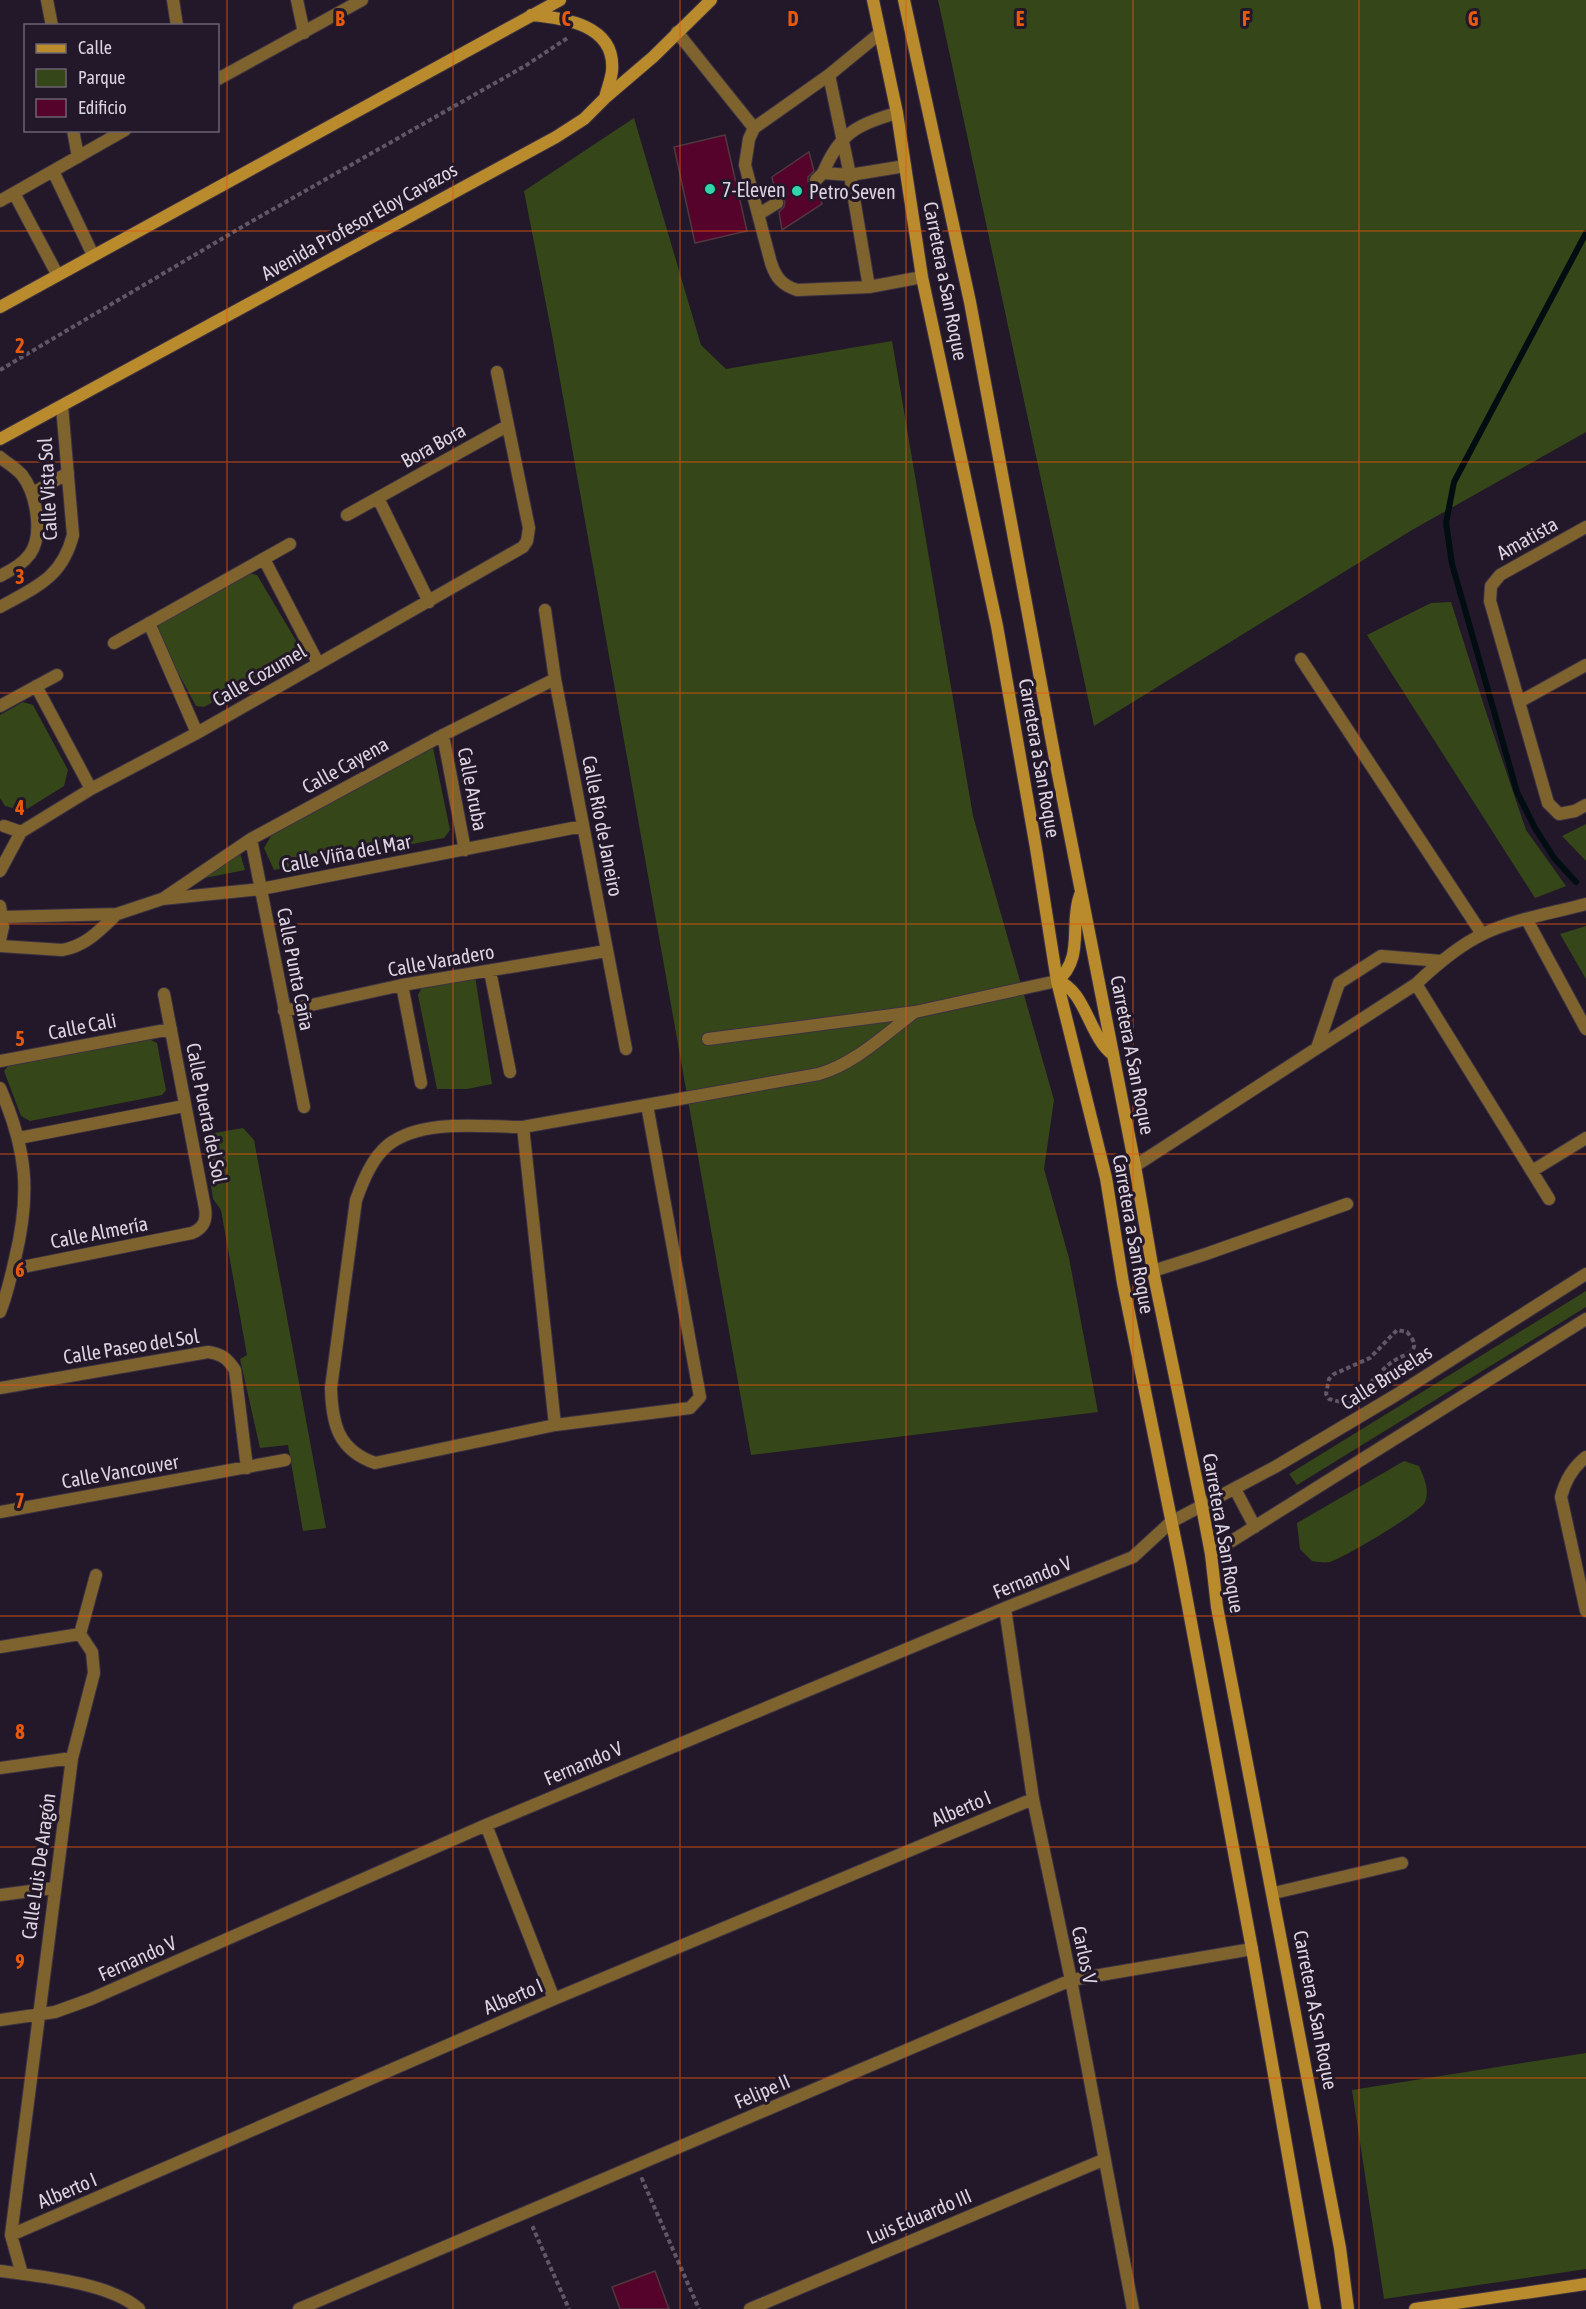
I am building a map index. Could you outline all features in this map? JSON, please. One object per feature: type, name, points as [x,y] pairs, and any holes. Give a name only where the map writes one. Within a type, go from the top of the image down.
[{"type":"main road","points":[[0,307],[560,0]]},
{"type":"main road","name":"Avenida Profesor Eloy Cavazos","points":[[0,439],[556,137],[584,119],[653,57],[711,0]]},
{"type":"main road","name":"Carretera a San Roque","points":[[904,0],[970,302],[1056,764]]},
{"type":"main road","name":"Carretera a San Roque","points":[[871,3],[897,113],[922,277],[997,626],[1057,981],[1106,1178],[1123,1283],[1171,1522]]},
{"type":"main road","points":[[531,15],[559,17],[585,26],[604,39],[611,57],[612,71],[605,98]]},
{"type":"main road","name":"Carretera A San Roque","points":[[1056,764],[1135,1166],[1153,1271],[1211,1554],[1217,1607],[1274,1893],[1340,2248],[1348,2309]]},
{"type":"main road","points":[[1082,891],[1076,914],[1075,947],[1072,961],[1057,981],[1065,984],[1075,993],[1099,1041],[1112,1054]]},
{"type":"main road","points":[[1171,1522],[1252,1949],[1315,2309]]},
{"type":"main road","points":[[1415,2309],[1586,2284]]},
{"type":"street","points":[[47,0],[52,24]]},
{"type":"street","points":[[173,0],[177,24]]},
{"type":"street","points":[[297,0],[304,33]]},
{"type":"street","points":[[219,78],[362,0]]},
{"type":"street","points":[[677,33],[754,129]]},
{"type":"street","points":[[879,34],[829,75],[754,129],[746,151],[745,165],[774,274],[787,286],[797,290],[869,287],[922,277]]},
{"type":"street","points":[[829,75],[850,175],[869,287]]},
{"type":"street","points":[[897,113],[861,124],[849,131],[819,177],[850,175],[905,166]]},
{"type":"street","points":[[73,132],[78,157]]},
{"type":"street","points":[[0,201],[122,132]]},
{"type":"street","points":[[52,171],[93,255]]},
{"type":"street","points":[[14,193],[57,274]]},
{"type":"street","points":[[759,214],[777,203]]},
{"type":"street","points":[[497,372],[507,426]]},
{"type":"street","name":"Calle Vista Sol","points":[[0,607],[43,583],[63,562],[73,535],[62,406]]},
{"type":"street","name":"Bora Bora","points":[[347,515],[507,426]]},
{"type":"street","name":"Calle Cozumel","points":[[21,832],[92,789],[197,733],[516,553],[527,541],[529,528],[507,426]]},
{"type":"street","name":"Calle Vista Sol","points":[[0,457],[21,474],[33,493],[37,534],[36,543],[30,554],[20,565],[0,576]]},
{"type":"street","points":[[33,493],[68,473]]},
{"type":"street","points":[[378,498],[429,602]]},
{"type":"street","name":"Amatista","points":[[1520,702],[1490,601],[1491,586],[1500,575],[1586,527]]},
{"type":"street","points":[[114,643],[290,544]]},
{"type":"street","points":[[264,559],[318,663]]},
{"type":"street","name":"Calle Río de Janeiro","points":[[545,610],[555,679],[626,1049]]},
{"type":"street","points":[[149,623],[197,733]]},
{"type":"street","points":[[1302,659],[1482,934]]},
{"type":"street","points":[[1586,665],[1520,702],[1548,803],[1559,814],[1575,811],[1586,805]]},
{"type":"street","points":[[0,706],[57,675]]},
{"type":"street","name":"Calle Cayena","points":[[162,899],[251,839],[442,735],[555,679]]},
{"type":"street","points":[[36,686],[92,789]]},
{"type":"street","name":"Calle Aruba","points":[[442,735],[465,850]]},
{"type":"street","points":[[0,871],[21,832],[1,826]]},
{"type":"street","name":"Calle Viña del Mar","points":[[1,911],[117,914],[162,899],[261,889],[583,826]]},
{"type":"street","name":"Calle Punta Caña","points":[[251,839],[304,1107]]},
{"type":"street","points":[[1135,1166],[1416,984],[1441,961],[1482,934],[1586,904]]},
{"type":"street","points":[[0,940],[1,911]]},
{"type":"street","name":"Calle Viña del Mar","points":[[0,946],[62,950],[72,948],[88,940],[117,914]]},
{"type":"street","points":[[1527,920],[1586,1029]]},
{"type":"street","name":"Calle Varadero","points":[[284,1011],[402,985],[606,951]]},
{"type":"street","points":[[1317,1048],[1339,983],[1381,956],[1441,961]]},
{"type":"street","points":[[490,971],[510,1072]]},
{"type":"street","points":[[708,1039],[915,1011],[1057,981]]},
{"type":"street","points":[[1416,984],[1549,1199]]},
{"type":"street","points":[[402,985],[421,1083]]},
{"type":"street","name":"Calle Puerta del Sol","points":[[164,994],[207,1216],[199,1231],[192,1233]]},
{"type":"street","points":[[646,1105],[700,1397],[690,1408],[555,1425],[375,1463],[358,1457],[347,1447],[338,1433],[331,1403],[334,1364],[356,1200],[374,1161],[387,1145],[407,1133],[425,1128],[523,1127],[819,1074],[849,1062],[915,1011]]},
{"type":"street","name":"Calle Cali","points":[[0,1061],[171,1029]]},
{"type":"street","points":[[0,1088],[19,1138],[25,1175],[26,1201],[13,1269],[0,1312]]},
{"type":"street","points":[[19,1138],[184,1106]]},
{"type":"street","points":[[523,1127],[527,1183],[555,1425]]},
{"type":"street","points":[[1532,1171],[1586,1138]]},
{"type":"street","points":[[1153,1271],[1347,1204]]},
{"type":"street","name":"Calle Almería","points":[[13,1269],[192,1233]]},
{"type":"street","name":"Calle Bruselas","points":[[1171,1522],[1235,1489],[1396,1395],[1586,1274]]},
{"type":"street","points":[[1211,1554],[1586,1319]]},
{"type":"street","name":"Calle Paseo del Sol","points":[[0,1388],[208,1352],[219,1354],[229,1360],[235,1370],[247,1468]]},
{"type":"street","points":[[1586,1457],[1564,1482],[1561,1497],[1585,1594],[1586,1611]]},
{"type":"street","name":"Calle Vancouver","points":[[0,1512],[285,1460]]},
{"type":"street","points":[[1235,1489],[1255,1527]]},
{"type":"street","name":"Fernando V","points":[[0,2020],[70,2008],[486,1825],[1005,1608],[1133,1557],[1171,1522]]},
{"type":"street","points":[[0,1647],[80,1634],[96,1575]]},
{"type":"street","name":"Carlos V","points":[[1005,1608],[1033,1799],[1071,1980],[1132,2309]]},
{"type":"street","name":"Calle Luis De Aragón","points":[[22,2274],[10,2235],[72,1758],[94,1673],[92,1652],[80,1634]]},
{"type":"street","points":[[0,1768],[72,1758]]},
{"type":"street","name":"Alberto I","points":[[10,2235],[554,1999],[1033,1799]]},
{"type":"street","points":[[486,1825],[554,1999]]},
{"type":"street","points":[[1274,1893],[1402,1863]]},
{"type":"street","points":[[0,1895],[54,1888]]},
{"type":"street","name":"Felipe II","points":[[299,2309],[1071,1980],[1252,1949]]},
{"type":"street","name":"Luis Eduardo III","points":[[750,2309],[1103,2160]]},
{"type":"street","points":[[0,2271],[105,2289],[123,2297],[139,2309]]},
{"type":"path","points":[[0,370],[247,224],[525,66],[585,26]]},
{"type":"path","points":[[1397,1330],[1407,1332],[1413,1341],[1413,1349],[1394,1361],[1374,1379],[1349,1404],[1329,1399],[1326,1394],[1329,1379],[1334,1374],[1370,1358],[1397,1330]]},
{"type":"path","points":[[1374,1379],[1396,1395]]},
{"type":"path","points":[[631,2184],[642,2179],[699,2309]]},
{"type":"path","points":[[544,2223],[533,2228],[569,2309]]},
{"type":"green space","points":[[938,0],[1586,0],[1586,432],[1412,530],[1094,726]]},
{"type":"green space","points":[[634,118],[701,345],[726,369],[892,341],[973,816],[1054,1100],[1044,1169],[1069,1258],[1098,1412],[751,1455],[552,335],[524,191]]},
{"type":"green space","points":[[248,573],[257,575],[298,644],[296,655],[204,707],[196,706],[156,632],[160,622]]},
{"type":"green space","points":[[1451,602],[1526,830],[1566,886],[1535,898],[1367,635],[1431,603]]},
{"type":"green space","points":[[23,702],[33,705],[68,770],[64,786],[24,811],[5,806],[0,798],[0,715]]},
{"type":"green space","points":[[426,746],[433,748],[450,830],[444,838],[274,870],[264,848],[271,836]]},
{"type":"green space","points":[[1586,824],[1586,861],[1562,836]]},
{"type":"green space","points":[[240,853],[245,870],[190,881]]},
{"type":"green space","points":[[1586,926],[1586,979],[1560,934]]},
{"type":"green space","points":[[475,976],[492,1084],[467,1089],[437,1089],[418,995],[423,985]]},
{"type":"green space","points":[[149,1039],[157,1043],[166,1090],[162,1095],[30,1121],[21,1116],[4,1071],[8,1066]]},
{"type":"green space","points":[[243,1128],[254,1140],[326,1528],[303,1531],[288,1445],[260,1448],[240,1359],[247,1355],[221,1210],[213,1199],[203,1135]]},
{"type":"green space","points":[[1586,1291],[1586,1307],[1297,1485],[1289,1474]]},
{"type":"green space","points":[[1404,1461],[1419,1466],[1424,1479],[1427,1488],[1425,1502],[1421,1507],[1381,1534],[1330,1562],[1312,1561],[1300,1549],[1297,1523]]},
{"type":"green space","points":[[1586,2053],[1586,2269],[1384,2299],[1352,2090]]},
{"type":"building","name":"7-Eleven","points":[[725,135],[747,231],[695,243],[674,147]]},
{"type":"building","name":"Petro Seven","points":[[809,152],[814,171],[808,177],[808,182],[811,186],[818,188],[822,204],[782,230],[779,212],[785,202],[781,196],[776,195],[772,177]]},
{"type":"building","points":[[655,2271],[669,2309],[620,2309],[612,2287]]},
{"type":"waterway","points":[[1576,882],[1554,858],[1535,828],[1517,792],[1452,564],[1446,523],[1454,482],[1586,233]]},
{"type":"place","name":"7-Eleven","points":[[710,189]]},
{"type":"place","name":"Petro Seven","points":[[797,191]]}]
